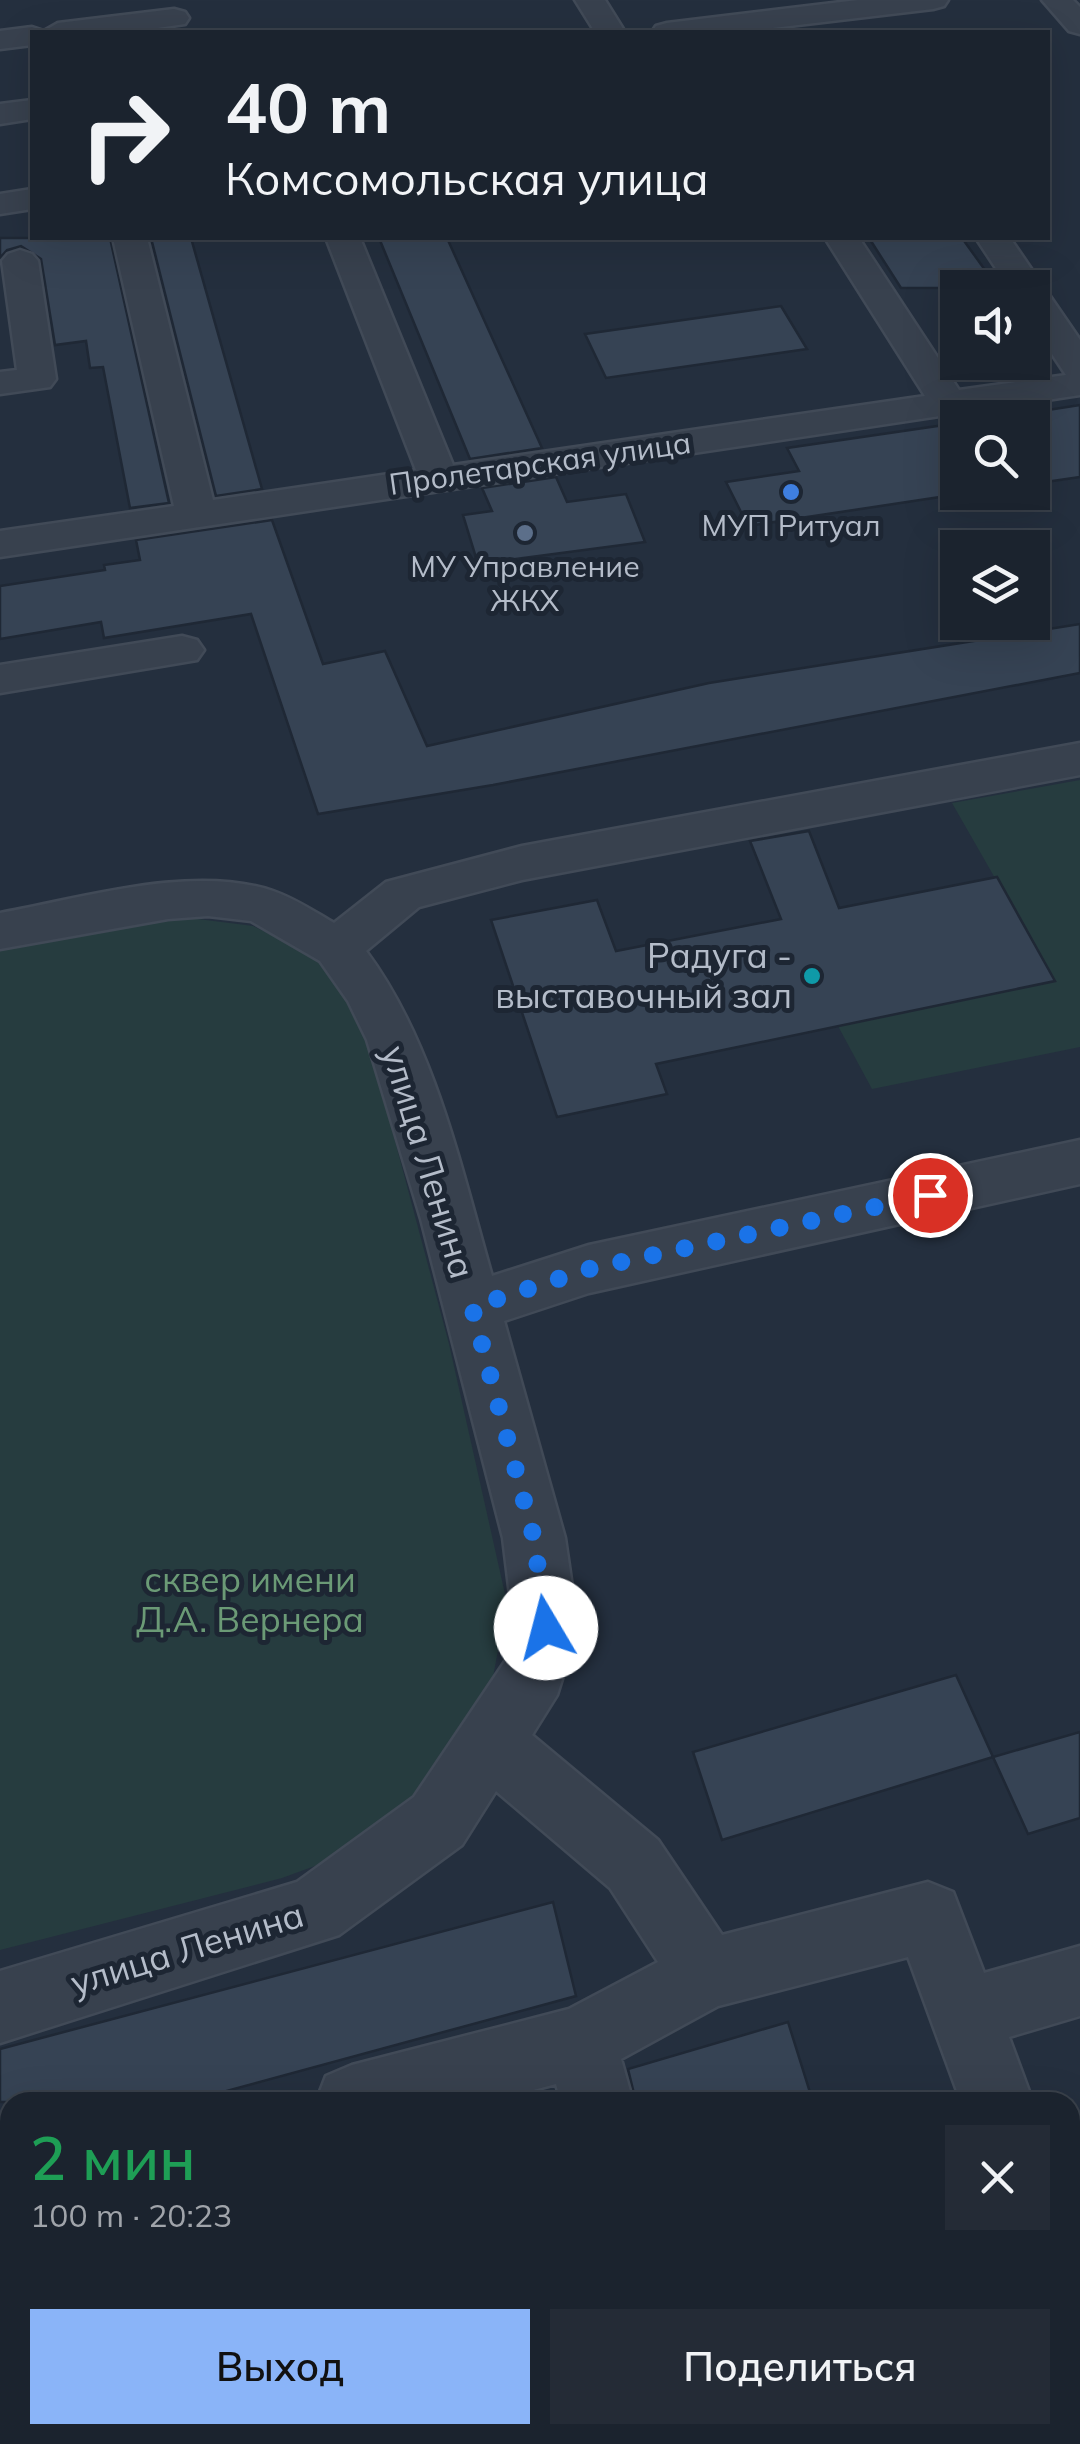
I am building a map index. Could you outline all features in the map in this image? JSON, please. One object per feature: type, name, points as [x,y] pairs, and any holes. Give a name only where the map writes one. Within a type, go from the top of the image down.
[{"type":"street","points":[[590,0],[609,30]]},
{"type":"street","points":[[704,30],[833,23],[933,0]]},
{"type":"street","points":[[1056,0],[1080,25]]},
{"type":"street","points":[[73,30],[174,17]]},
{"type":"street","points":[[0,40],[30,36]]},
{"type":"street","points":[[0,114],[30,110]]},
{"type":"street","points":[[0,204],[30,200]]},
{"type":"street","points":[[130,240],[196,515]]},
{"type":"street","points":[[344,240],[439,480]]},
{"type":"street","points":[[843,240],[946,400]]},
{"type":"street","points":[[995,240],[1015,270]]},
{"type":"street","points":[[0,383],[37,379],[20,261]]},
{"type":"street","points":[[1050,323],[1080,368]]},
{"type":"street","name":"Пролетарская улица","points":[[975,400],[1080,384]]},
{"type":"street","name":"Пролетарская улица","points":[[0,544],[940,405]]},
{"type":"street","points":[[395,486],[404,527]]},
{"type":"street","points":[[0,679],[182,650]]},
{"type":"street","points":[[337,948],[403,894],[522,863],[1080,759]]},
{"type":"street","name":"улица Ленина","points":[[0,931],[168,901],[208,898],[262,906],[337,948],[368,991],[392,1040],[472,1307],[534,1538],[546,1628],[534,1673],[438,1821],[315,1911],[0,2007]]},
{"type":"street","points":[[472,1307],[589,1269],[1080,1162]]},
{"type":"street","points":[[491,1742],[634,1864],[707,1974]]},
{"type":"street","points":[[431,2092],[588,2072],[707,1974],[928,1917],[992,2092]]},
{"type":"street","points":[[964,2014],[1080,1981]]},
{"type":"green space","points":[[1080,780],[1080,1047],[872,1089],[838,1026],[1054,981],[952,803]]},
{"type":"green space","name":"сквер имени Д.А. Вернера","points":[[162,919],[253,926],[315,956],[351,998],[374,1062],[449,1344],[507,1603],[492,1682],[437,1778],[391,1824],[334,1859],[282,1878],[0,1950],[0,949]]},
{"type":"building","points":[[0,238],[110,240],[169,503],[130,508],[103,367],[90,368],[86,341],[55,345],[41,259],[21,246],[7,250],[0,258]]},
{"type":"building","points":[[152,240],[192,240],[262,489],[216,496]]},
{"type":"building","points":[[380,240],[448,240],[542,448],[470,459]]},
{"type":"building","points":[[870,240],[963,240],[985,270],[940,270],[940,288],[901,288]]},
{"type":"building","points":[[781,306],[807,349],[606,378],[585,334]]},
{"type":"building","points":[[1080,405],[1080,477],[1050,481],[1050,410]]},
{"type":"building","points":[[940,426],[940,497],[748,526],[726,482],[799,471],[787,448]]},
{"type":"building","points":[[556,477],[567,502],[626,494],[645,542],[478,564],[463,515],[492,511],[482,488]]},
{"type":"building","points":[[272,520],[323,664],[385,651],[427,746],[709,683],[979,640],[1050,640],[1050,629],[1080,624],[1080,673],[493,785],[318,814],[251,614],[104,638],[101,622],[0,639],[0,586],[105,570],[104,565],[140,560],[136,540]]},
{"type":"building","points":[[809,831],[839,908],[997,877],[1055,981],[656,1064],[667,1094],[557,1117],[491,920],[597,900],[616,951],[781,919],[750,841]]},
{"type":"building","points":[[956,1675],[993,1757],[722,1840],[693,1752]]},
{"type":"building","points":[[1080,1732],[1080,1818],[1028,1834],[993,1757]]},
{"type":"building","points":[[553,1902],[576,1996],[223,2092],[0,2092],[0,2049]]},
{"type":"building","points":[[788,2022],[810,2092],[634,2092],[628,2069]]},
{"type":"place","name":"МУП Ритуал","points":[[791,492]]},
{"type":"place","name":"МУ Управление ЖКХ","points":[[525,533]]},
{"type":"place","name":"Радуга - выставочный зал","points":[[812,976]]},
{"type":"route","points":[[546,1628],[534,1538],[472,1307],[589,1269],[930,1195]]}]
